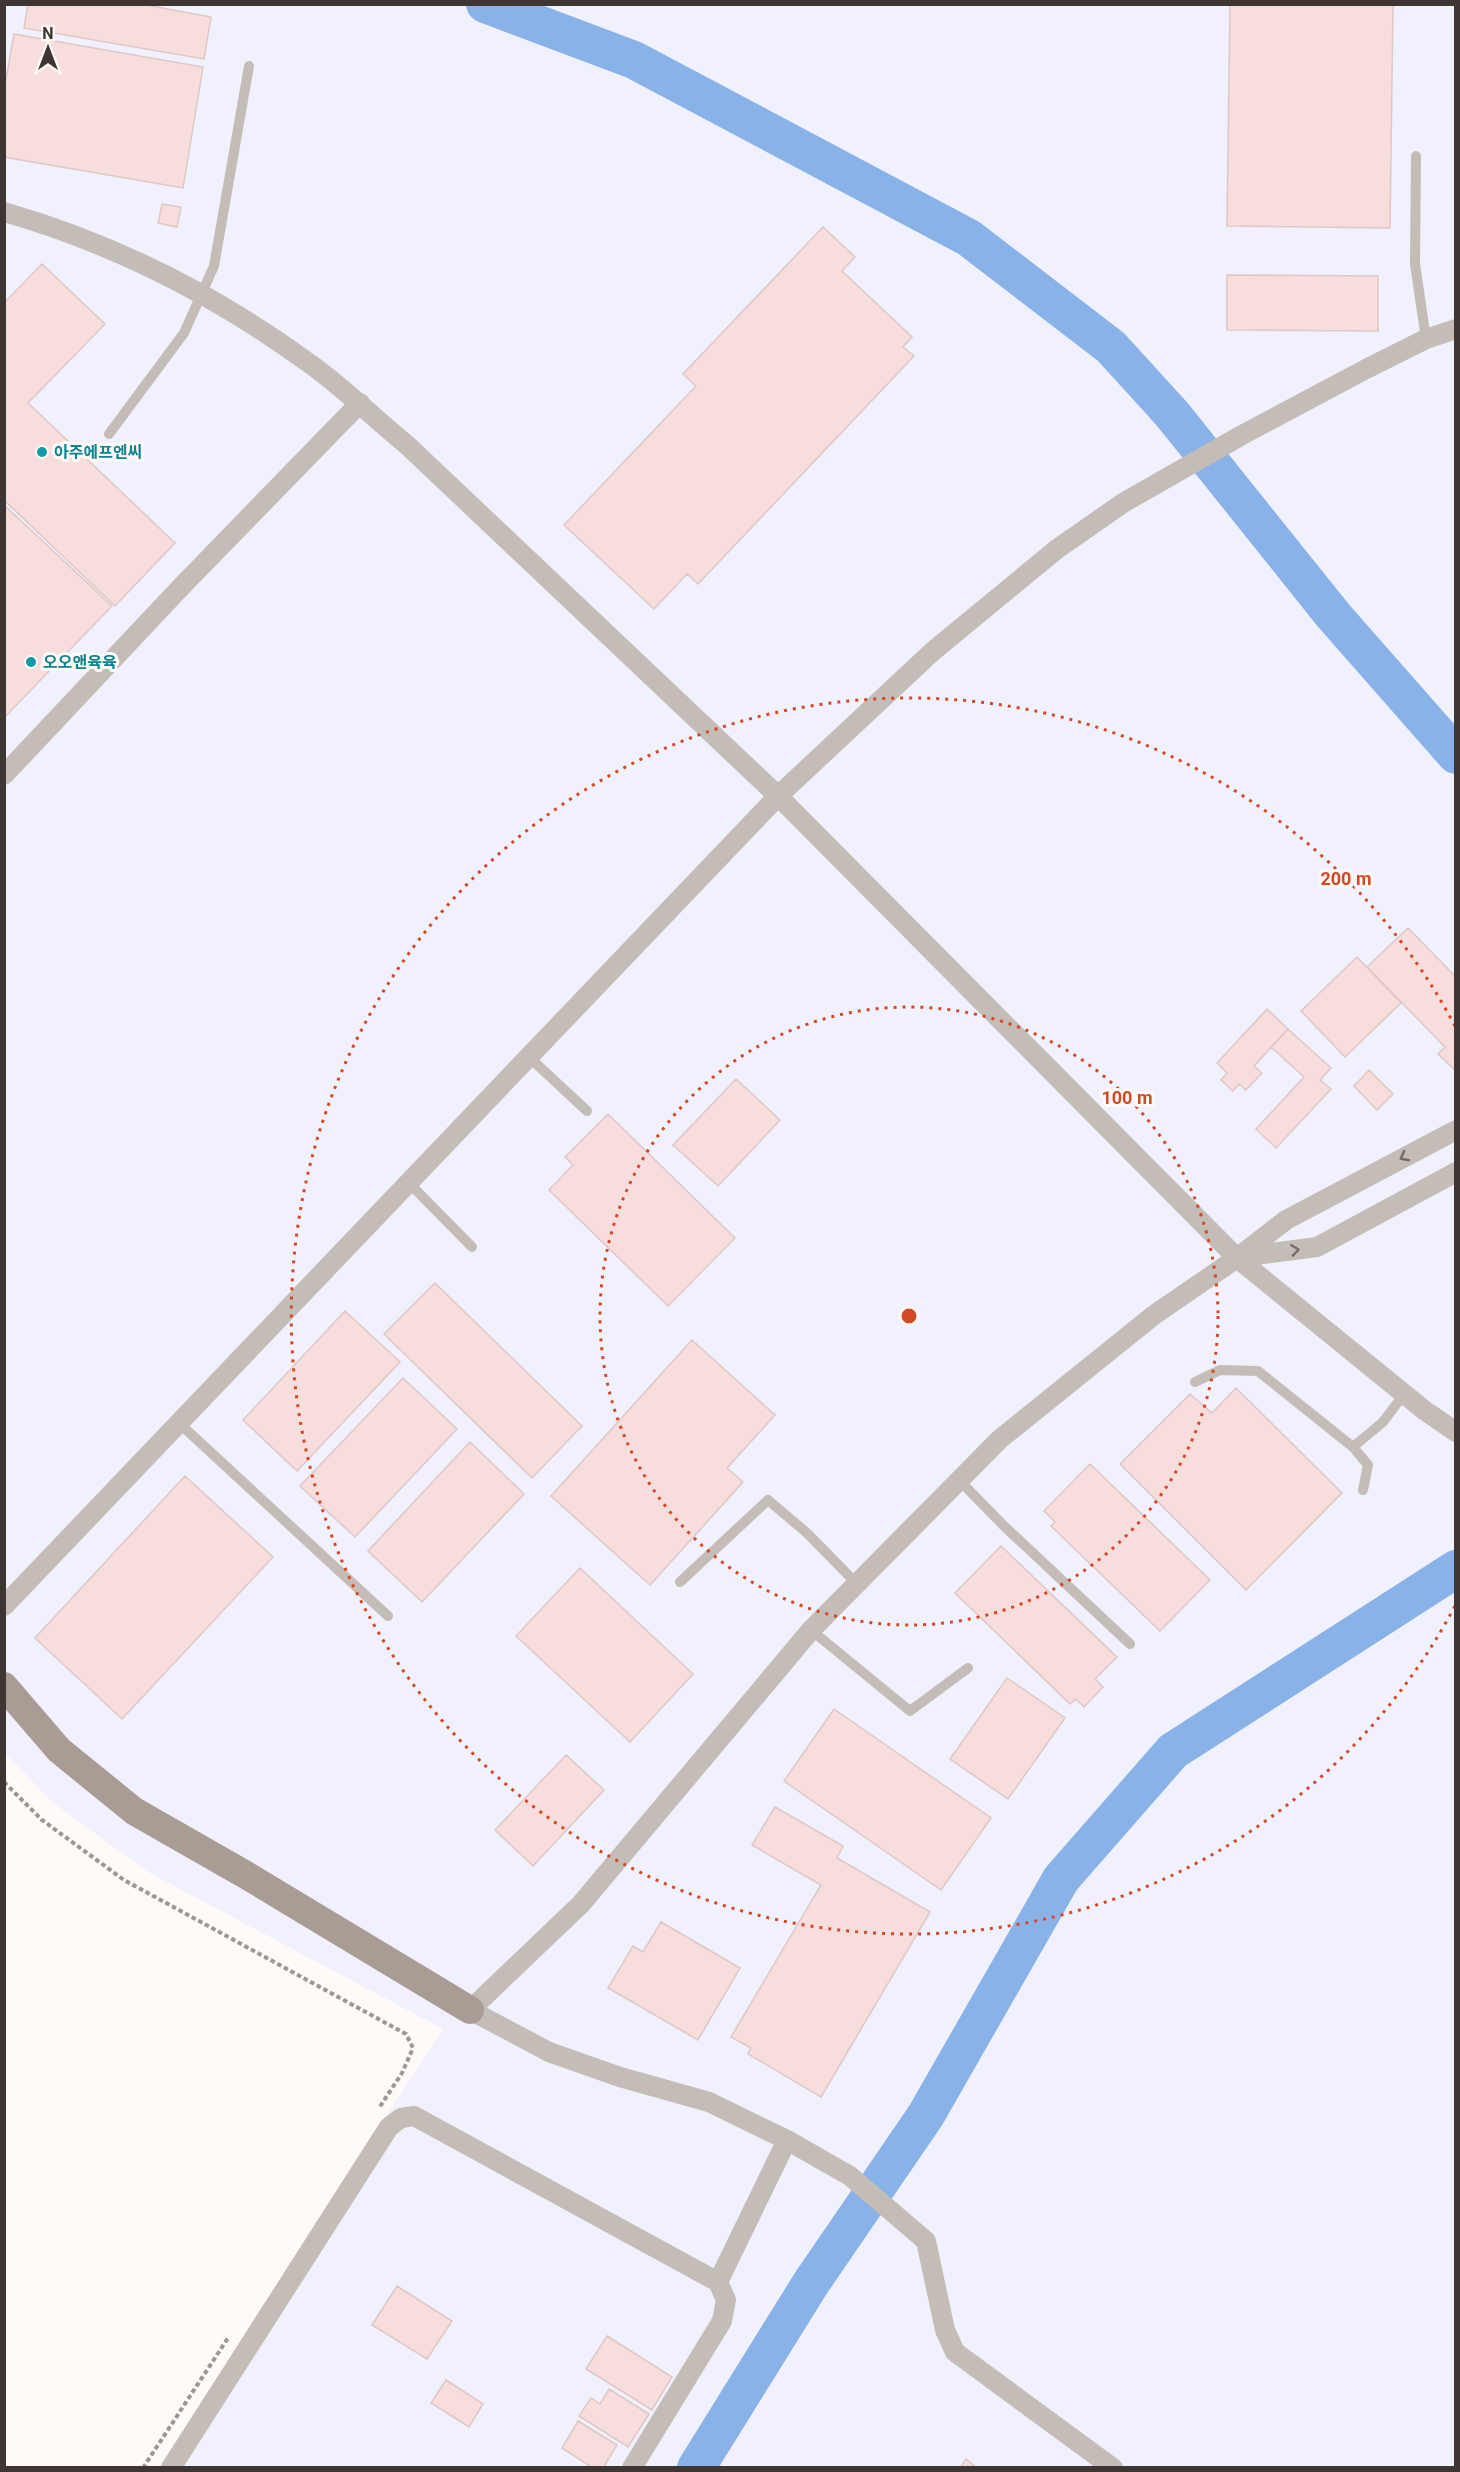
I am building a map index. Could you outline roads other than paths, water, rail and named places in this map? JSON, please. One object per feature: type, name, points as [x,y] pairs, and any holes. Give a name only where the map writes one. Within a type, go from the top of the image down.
[{"type":"street","points":[[4,212],[87,240],[154,269],[202,294],[314,366],[360,404],[407,445],[778,796],[1237,1258],[1404,1395],[1455,1432]]},
{"type":"street","points":[[4,1606],[778,796],[932,652],[992,601],[1095,523],[1186,465],[1426,339],[1455,329]]},
{"type":"street","points":[[4,775],[159,610],[360,404]]},
{"type":"street","points":[[470,2010],[581,1904],[811,1630],[1000,1439],[1154,1315],[1237,1258],[1286,1220],[1455,1130]]},
{"type":"street","points":[[1237,1258],[1317,1247],[1455,1172]]},
{"type":"street","points":[[4,1686],[59,1750],[134,1811],[256,1881],[470,2010],[549,2052],[620,2077],[709,2102],[787,2140],[850,2176],[926,2241],[945,2330],[955,2352],[1113,2468]]},
{"type":"street","points":[[171,2468],[389,2127],[401,2118],[414,2116],[718,2282],[726,2300],[722,2321],[632,2468]]},
{"type":"street","points":[[718,2282],[787,2140]]},
{"type":"lane","points":[[109,434],[184,333],[214,266],[249,66]]},
{"type":"lane","points":[[1416,156],[1414,264],[1426,339]]},
{"type":"lane","points":[[529,1057],[587,1111]]},
{"type":"lane","points":[[409,1183],[472,1247]]},
{"type":"lane","points":[[1195,1382],[1220,1370],[1258,1371],[1353,1447],[1368,1465],[1363,1490]]},
{"type":"lane","points":[[1353,1447],[1383,1422],[1404,1395]]},
{"type":"lane","points":[[179,1423],[388,1616]]},
{"type":"lane","points":[[959,1480],[1003,1526],[1130,1644]]},
{"type":"lane","points":[[680,1582],[768,1500],[807,1533],[857,1584]]},
{"type":"lane","points":[[811,1630],[910,1711],[968,1668]]},
{"type":"waterway","points":[[485,4],[634,60],[969,238],[1111,347],[1172,414],[1333,615],[1456,755]]},
{"type":"waterway","points":[[696,2468],[811,2283],[926,2115],[1061,1879],[1173,1751],[1456,1569]]},
{"type":"place","name":"아주에프엔씨","points":[[42,452]]},
{"type":"place","name":"오오앤육육","points":[[31,662]]}]
